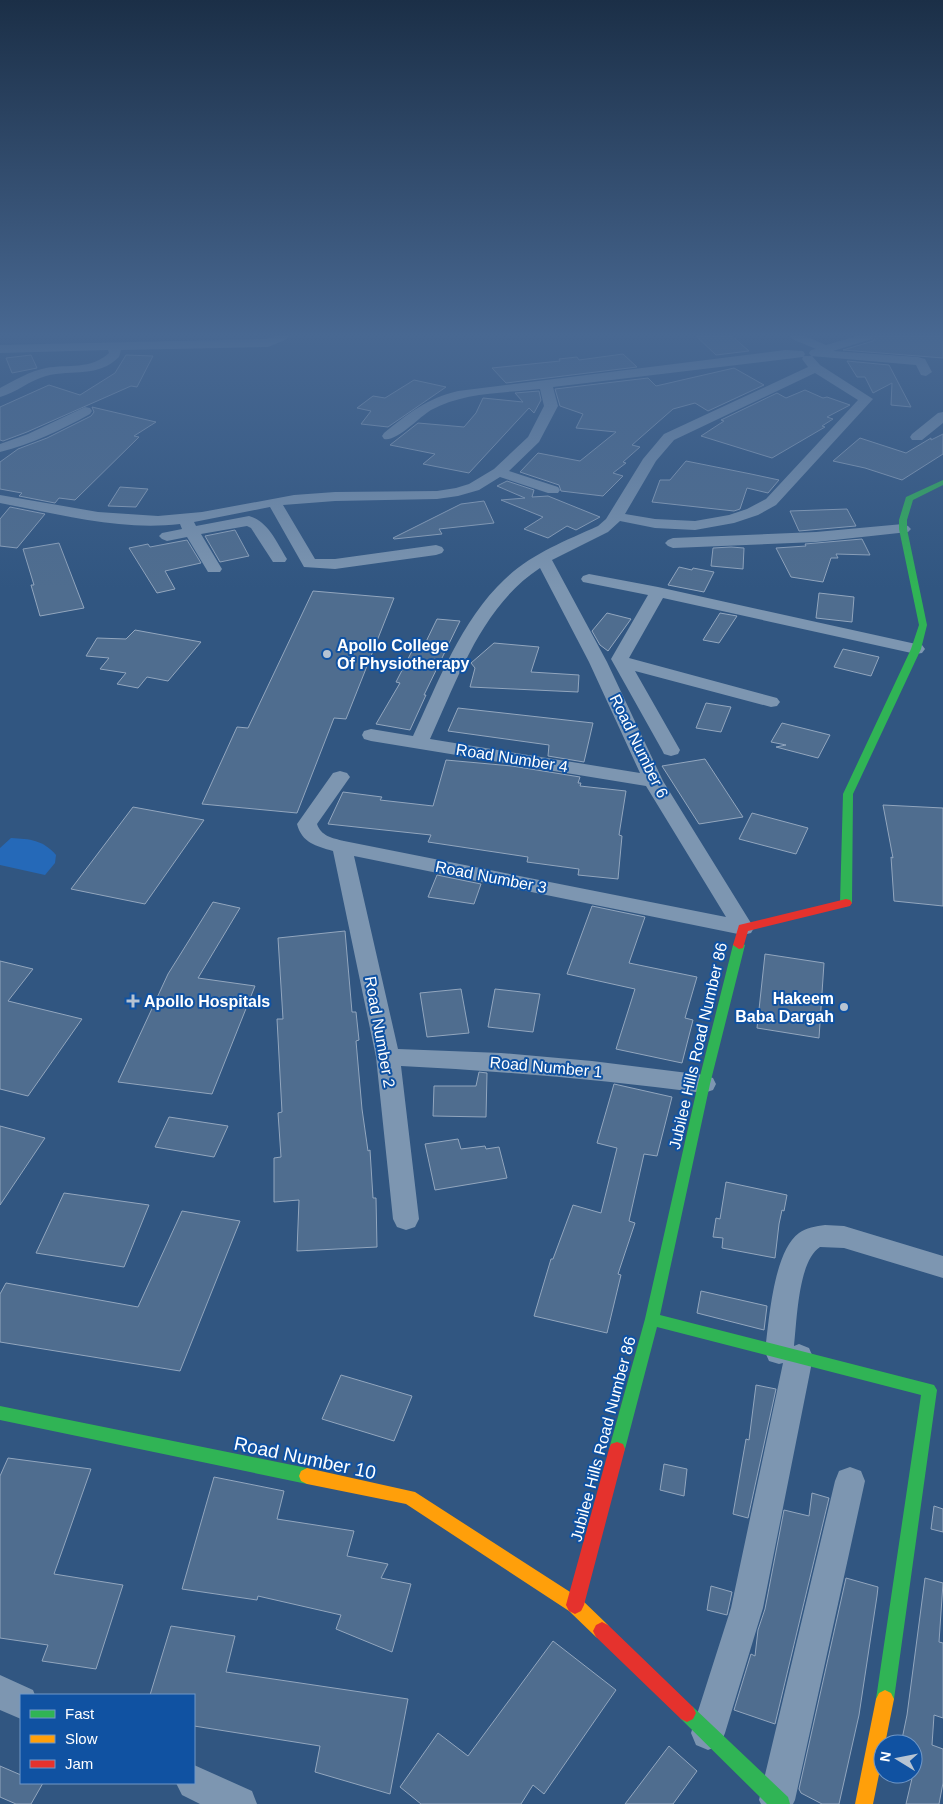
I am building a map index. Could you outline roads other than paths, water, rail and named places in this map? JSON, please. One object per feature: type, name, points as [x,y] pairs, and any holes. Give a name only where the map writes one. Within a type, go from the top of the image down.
[{"type":"street","points":[[0,448],[34,438],[68,420]]},
{"type":"street","points":[[390,436],[409,420]]},
{"type":"street","points":[[167,536],[188,526],[274,502],[310,498],[444,494],[474,487],[499,472],[534,439],[544,420]]},
{"type":"street","points":[[419,743],[484,614],[510,582],[543,558],[603,529],[616,516],[650,459],[669,437],[699,420]]},
{"type":"street","points":[[616,516],[649,524],[676,527],[735,519],[771,502],[846,420]]},
{"type":"street","points":[[917,437],[938,420]]},
{"type":"street","points":[[499,472],[552,490]]},
{"type":"street","name":"Jubilee Hills Road Number 86","points":[[575,1605],[652,1319],[704,1084],[742,928],[847,903],[848,794],[916,649],[923,625],[903,529],[903,520],[910,499],[943,482]]},
{"type":"street","points":[[0,499],[115,519],[156,521],[188,526],[252,522],[257,525],[276,555],[300,546]]},
{"type":"street","points":[[274,502],[310,564],[335,564],[436,550]]},
{"type":"street","points":[[188,526],[214,569]]},
{"type":"street","points":[[673,543],[816,537],[903,529]]},
{"type":"street","name":"Road Number 6","points":[[543,558],[598,662],[654,781],[742,928]]},
{"type":"street","points":[[589,579],[658,592],[916,649]]},
{"type":"street","points":[[658,592],[621,655],[671,750]]},
{"type":"street","points":[[623,662],[771,702]]},
{"type":"street","name":"Road Number 4","points":[[371,735],[654,781]]},
{"type":"street","name":"Road Number 3","points":[[340,777],[307,824],[308,832],[313,838],[342,847],[742,928]]},
{"type":"street","name":"Road Number 2","points":[[342,847],[388,1057],[406,1219]]},
{"type":"street","name":"Road Number 1","points":[[388,1057],[501,1062],[592,1070],[704,1084]]},
{"type":"street","points":[[708,1733],[747,1608],[789,1355],[792,1266],[798,1252],[806,1242],[817,1237],[830,1235],[844,1237],[943,1267]]},
{"type":"street","points":[[652,1319],[929,1390],[883,1715],[864,1804]]},
{"type":"street","name":"Road Number 10","points":[[0,1414],[409,1497],[575,1605],[779,1802]]},
{"type":"street","points":[[779,1802],[850,1481]]},
{"type":"street","points":[[0,1692],[20,1702]]},
{"type":"street","points":[[195,1783],[239,1804]]},
{"type":"place","name":"Apollo College Of Physiotherapy","points":[[327,654]]},
{"type":"place","name":"Apollo Hospitals","points":[[133,1001]]},
{"type":"place","name":"Hakeem Baba Dargah","points":[[844,1007]]}]
